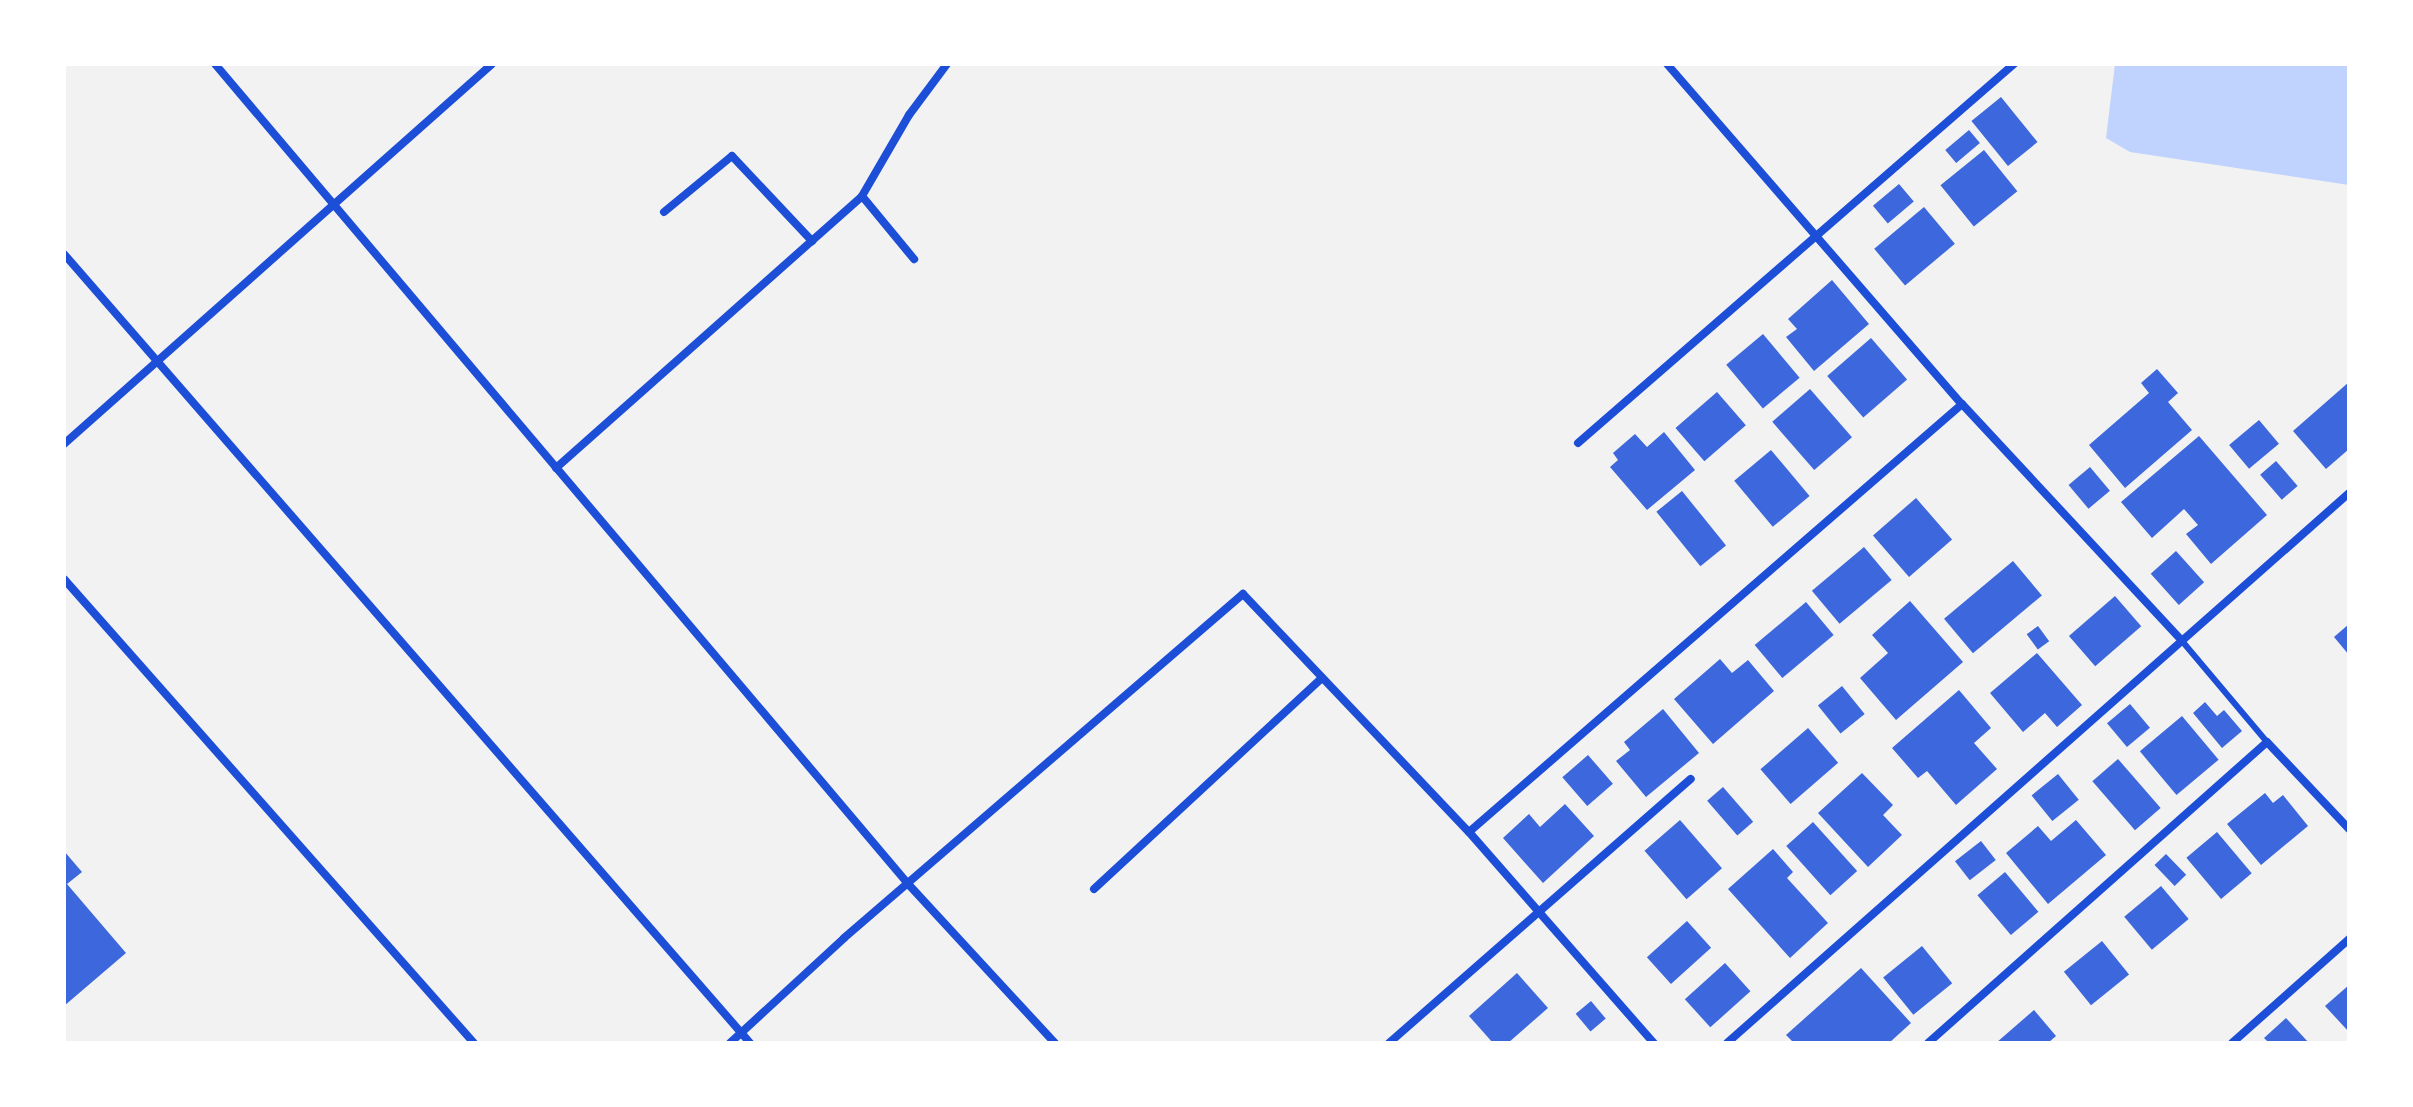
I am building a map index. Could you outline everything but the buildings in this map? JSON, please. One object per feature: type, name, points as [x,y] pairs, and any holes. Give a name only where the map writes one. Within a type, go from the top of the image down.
[{"type":"street","points":[[215,64],[910,886],[1055,1043]]},
{"type":"street","points":[[64,444],[492,64]]},
{"type":"street","points":[[556,468],[862,196],[909,115],[947,64]]},
{"type":"street","points":[[1667,64],[1962,404],[2182,641]]},
{"type":"street","points":[[1578,443],[2014,64]]},
{"type":"street","points":[[664,212],[732,156],[812,241]]},
{"type":"street","points":[[862,196],[914,259]]},
{"type":"street","points":[[64,254],[160,359],[750,1043]]},
{"type":"street","points":[[1469,832],[1962,404]]},
{"type":"street","points":[[1727,1043],[2349,493]]},
{"type":"street","points":[[64,579],[474,1043]]},
{"type":"street","points":[[730,1043],[844,938],[910,886],[1243,594],[1320,680],[1469,832],[1537,916],[1654,1043]]},
{"type":"street","points":[[1094,889],[1320,680]]},
{"type":"street","points":[[1928,1043],[2267,742],[2349,829]]},
{"type":"street","points":[[1389,1043],[1691,779]]},
{"type":"street","points":[[2232,1043],[2349,939]]},
{"type":"lane","points":[[2182,641],[2267,742]]},
{"type":"water","points":[[2115,64],[2349,64],[2349,185],[2130,152],[2106,138]]}]
